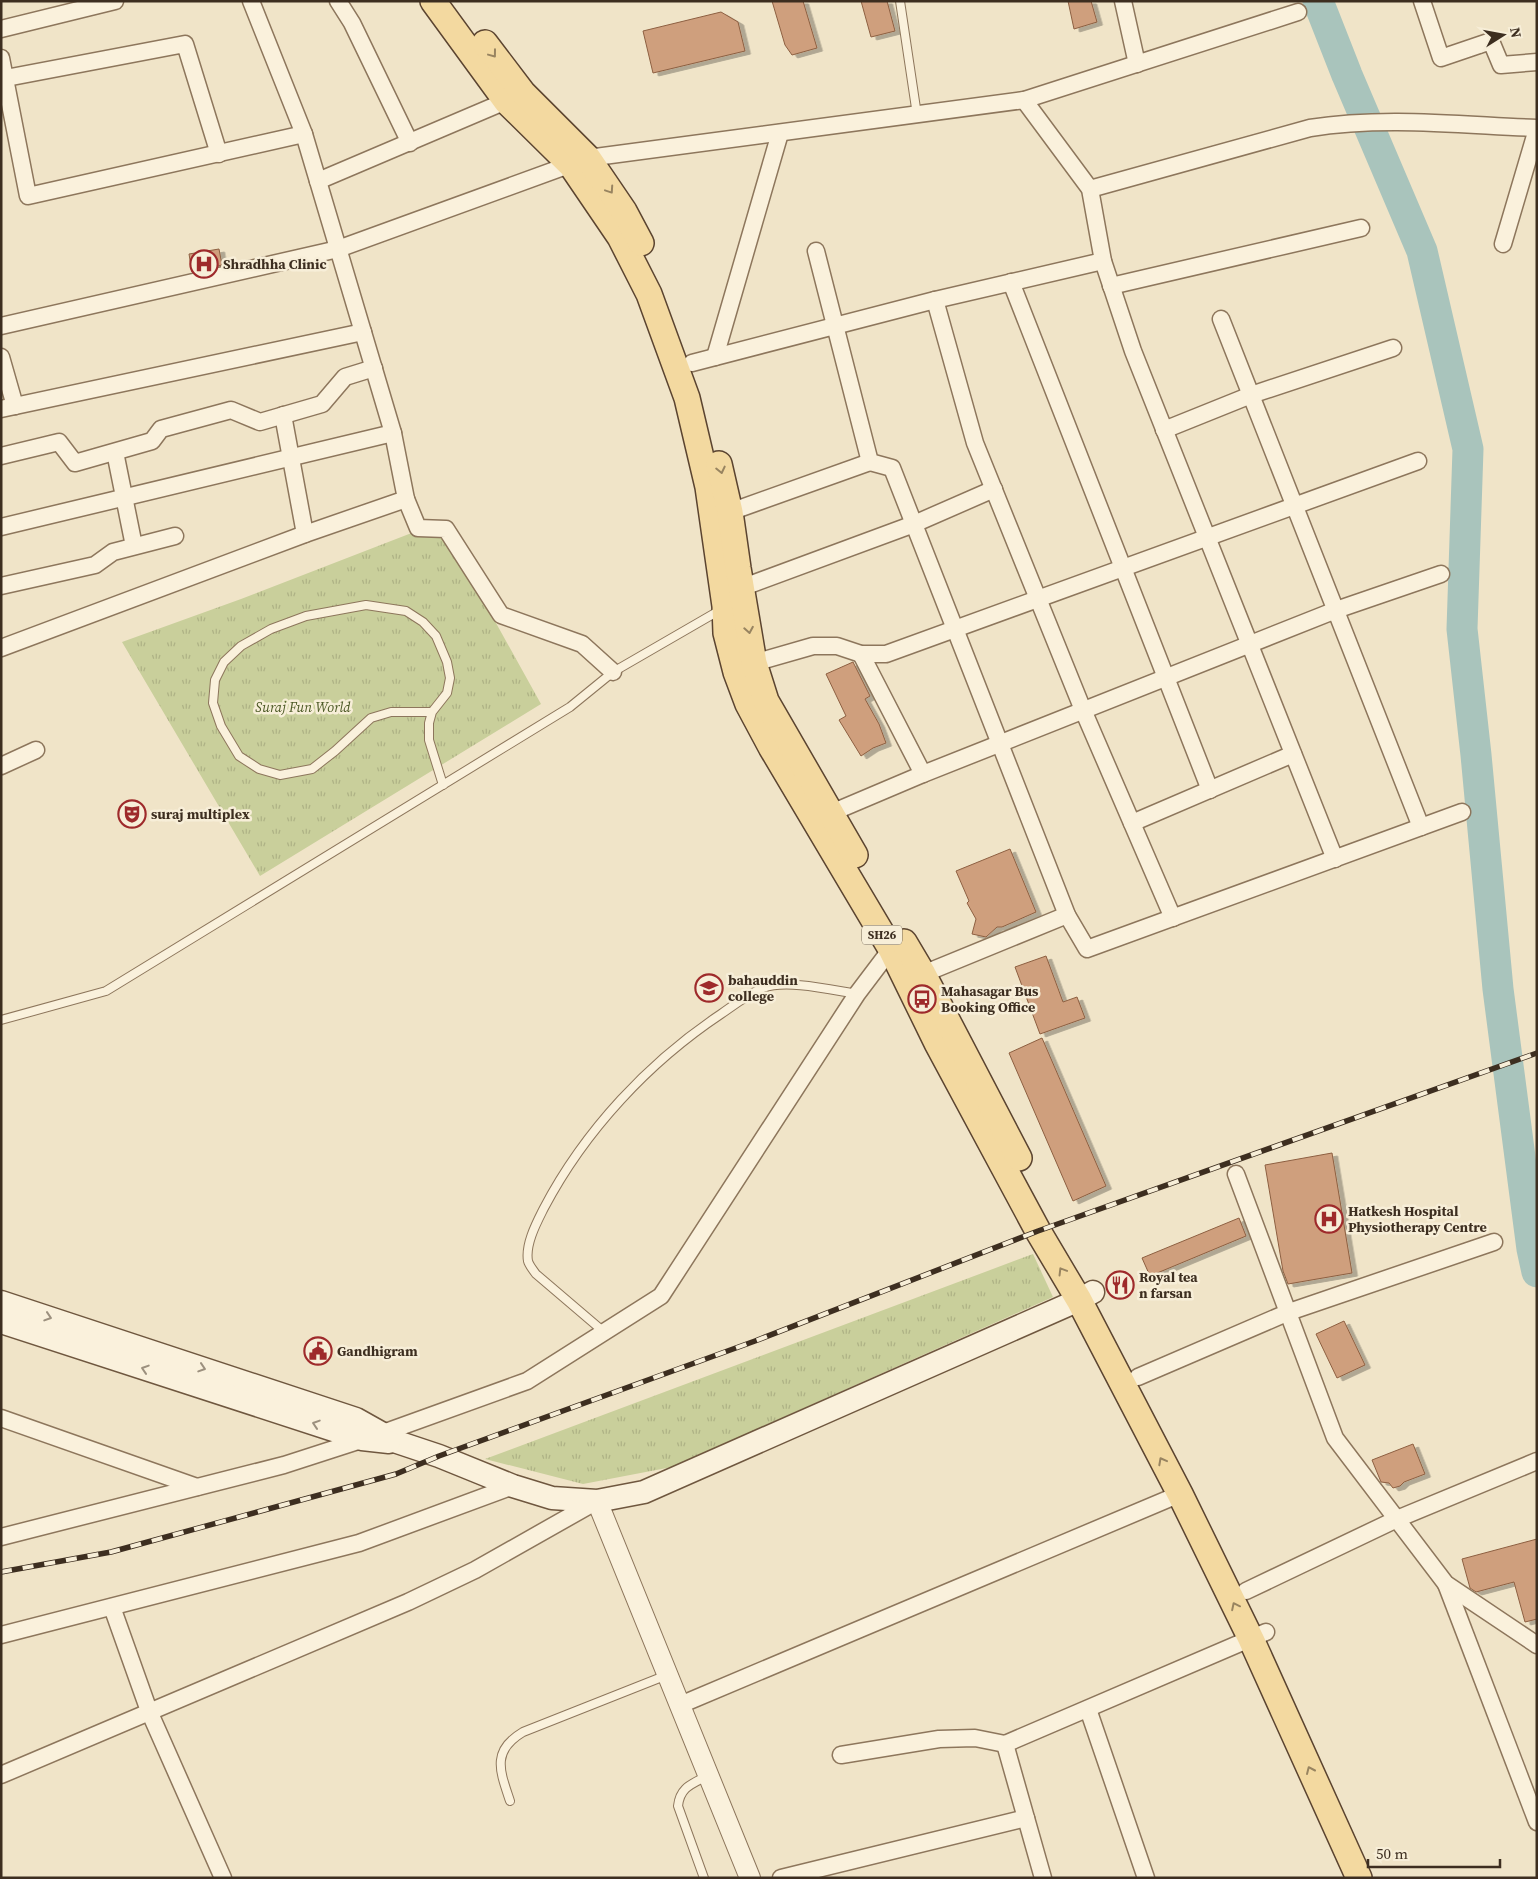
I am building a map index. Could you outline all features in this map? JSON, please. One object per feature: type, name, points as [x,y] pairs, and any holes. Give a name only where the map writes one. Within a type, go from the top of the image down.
[{"type":"main road","name":"SH26","points":[[433,1],[506,101],[580,162],[649,294],[687,398],[708,487],[726,606],[726,633],[736,672],[748,704],[771,748],[890,949],[937,1043],[1038,1231],[1086,1296],[1138,1377],[1246,1591],[1258,1635],[1360,1878]]},
{"type":"main road","name":"SH26","points":[[453,1],[523,94],[624,211],[703,360],[711,426],[730,512],[754,664],[766,701],[923,974],[1028,1175],[1180,1494],[1258,1635],[1329,1771],[1375,1878]]},
{"type":"main road","points":[[1,1322],[439,1456],[513,1486],[552,1498],[597,1501],[644,1492],[1086,1296]]},
{"type":"main road","points":[[1,1302],[356,1419],[381,1438]]},
{"type":"street","points":[[1,29],[114,1]]},
{"type":"street","points":[[251,1],[304,134],[393,433],[406,499],[418,528],[446,529],[501,615],[582,644],[613,672]]},
{"type":"street","points":[[338,1],[352,23],[410,143]]},
{"type":"street","points":[[1123,1],[1137,64]]},
{"type":"street","points":[[1422,1],[1441,58],[1490,41],[1501,65],[1537,62]]},
{"type":"street","points":[[1,326],[338,249],[580,162],[1024,100],[1298,12]]},
{"type":"street","points":[[3,79],[185,44],[219,154]]},
{"type":"street","points":[[1,58],[3,79],[28,196],[304,134]]},
{"type":"street","points":[[1024,100],[1090,189],[1103,261],[1133,351],[1335,858]]},
{"type":"street","points":[[318,181],[506,101]]},
{"type":"street","points":[[1090,189],[1310,128],[1341,123],[1397,122],[1537,129],[1503,244]]},
{"type":"street","points":[[703,360],[780,133]]},
{"type":"street","points":[[1111,286],[1361,228]]},
{"type":"street","points":[[816,251],[870,462]]},
{"type":"street","points":[[703,360],[935,300],[1103,261]]},
{"type":"street","points":[[1011,282],[1210,790]]},
{"type":"street","points":[[935,300],[975,443],[1083,710],[1173,918]]},
{"type":"street","points":[[1222,319],[1421,827]]},
{"type":"street","points":[[1,357],[8,407],[363,332]]},
{"type":"street","points":[[1164,430],[1251,395],[1393,348]]},
{"type":"street","points":[[1,456],[59,442],[75,463],[152,441],[161,429],[231,410],[260,422],[322,404],[345,377],[374,368]]},
{"type":"street","points":[[283,416],[305,534]]},
{"type":"street","points":[[1,527],[393,433]]},
{"type":"street","points":[[115,452],[134,546]]},
{"type":"street","points":[[754,664],[813,646],[837,646],[862,654],[886,654],[1418,461]]},
{"type":"street","points":[[730,512],[870,462],[892,468],[1067,915],[1087,949],[1462,812]]},
{"type":"street","points":[[726,606],[742,588],[914,524],[994,489]]},
{"type":"street","points":[[1,648],[305,534],[406,499]]},
{"type":"street","points":[[1,586],[95,565],[113,552],[174,536]]},
{"type":"street","points":[[831,813],[923,774],[1336,610],[1441,574]]},
{"type":"street","points":[[862,654],[923,774]]},
{"type":"street","points":[[1,766],[36,750]]},
{"type":"street","points":[[1132,823],[1293,754]]},
{"type":"street","points":[[923,974],[1067,915]]},
{"type":"street","points":[[1,1537],[284,1465],[381,1438],[527,1381],[661,1296],[857,994],[890,949]]},
{"type":"street","points":[[1236,1174],[1335,1438],[1446,1584],[1537,1822]]},
{"type":"street","points":[[1138,1377],[1289,1312],[1494,1242]]},
{"type":"street","points":[[1,1418],[197,1487]]},
{"type":"street","points":[[1246,1591],[1397,1519],[1537,1461]]},
{"type":"street","points":[[1,1635],[359,1543],[513,1486]]},
{"type":"street","points":[[680,1705],[1180,1494]]},
{"type":"street","points":[[1,1775],[408,1602],[474,1570],[597,1501],[750,1878]]},
{"type":"street","points":[[1446,1584],[1537,1645]]},
{"type":"street","points":[[112,1607],[150,1712],[222,1878]]},
{"type":"street","points":[[841,1755],[939,1740],[974,1738],[1005,1744],[1258,1635]]},
{"type":"street","points":[[1088,1709],[1146,1878]]},
{"type":"street","points":[[1005,1744],[1043,1878]]},
{"type":"street","points":[[781,1878],[1026,1818]]},
{"type":"lane","points":[[900,1],[917,115]]},
{"type":"lane","points":[[432,712],[390,712],[371,718],[312,769],[280,775],[259,769],[239,756],[222,726],[213,703],[215,680],[224,662],[241,646],[271,629],[306,616],[366,605],[406,611],[423,622],[436,636],[447,662],[450,678],[447,693],[432,712],[428,723],[429,740],[443,785]]},
{"type":"lane","points":[[1,1020],[106,991],[570,707],[613,672],[726,606]]},
{"type":"lane","points":[[605,1332],[544,1283],[528,1262],[528,1246],[557,1182],[606,1116],[651,1071],[692,1034],[740,1001],[764,988],[791,985],[857,994]]},
{"type":"lane","points":[[510,1801],[502,1776],[500,1761],[503,1749],[512,1739],[523,1732],[668,1675]]},
{"type":"lane","points":[[704,1878],[678,1806],[679,1796],[686,1788],[709,1775]]},
{"type":"green space","name":"Suraj Fun World","points":[[440,522],[541,704],[260,876],[122,642],[241,599]]},
{"type":"green space","points":[[1033,1254],[1053,1297],[672,1467],[583,1484],[485,1459]]},
{"type":"building","points":[[772,1],[803,1],[817,48],[792,55],[785,45]]},
{"type":"building","points":[[861,1],[887,1],[895,31],[871,37]]},
{"type":"building","points":[[1068,1],[1091,1],[1097,22],[1074,29]]},
{"type":"building","points":[[721,12],[738,22],[745,51],[653,73],[643,31]]},
{"type":"building","points":[[219,249],[222,265],[192,272],[189,254]]},
{"type":"building","points":[[853,662],[870,696],[865,699],[879,724],[886,743],[873,748],[861,756],[839,720],[846,716],[826,674]]},
{"type":"building","points":[[1010,849],[1036,912],[1002,927],[997,927],[986,937],[972,934],[976,919],[967,903],[969,901],[956,871]]},
{"type":"building","points":[[1046,956],[1063,1002],[1077,997],[1085,1018],[1040,1034],[1015,967]]},
{"type":"building","points":[[1042,1038],[1106,1186],[1073,1201],[1009,1053]]},
{"type":"building","points":[[1332,1153],[1352,1273],[1288,1284],[1283,1271],[1265,1165]]},
{"type":"building","points":[[1239,1218],[1246,1236],[1150,1276],[1142,1258]]},
{"type":"building","points":[[1344,1321],[1365,1365],[1337,1378],[1316,1334]]},
{"type":"building","points":[[1413,1444],[1425,1474],[1393,1488],[1389,1483],[1381,1482],[1372,1460]]},
{"type":"building","points":[[1537,1539],[1537,1619],[1525,1622],[1514,1582],[1476,1592],[1470,1588],[1462,1559]]},
{"type":"waterway","points":[[1318,1],[1347,75],[1422,251],[1468,449],[1462,629],[1498,989],[1532,1249],[1537,1272]]},
{"type":"railway","points":[[1,1572],[111,1552],[396,1474],[439,1456],[755,1341],[1038,1231],[1537,1053]]},
{"type":"place","name":"Shradhha Clinic","points":[[204,264]]},
{"type":"place","name":"suraj multiplex","points":[[132,814]]},
{"type":"place","name":"bahauddin college","points":[[709,988]]},
{"type":"place","name":"Mahasagar Bus Booking Office","points":[[922,999]]},
{"type":"place","name":"Hatkesh Hospital Physiotherapy Centre","points":[[1329,1219]]},
{"type":"place","name":"Royal tea n farsan","points":[[1120,1285]]},
{"type":"place","name":"Gandhigram","points":[[318,1351]]}]
